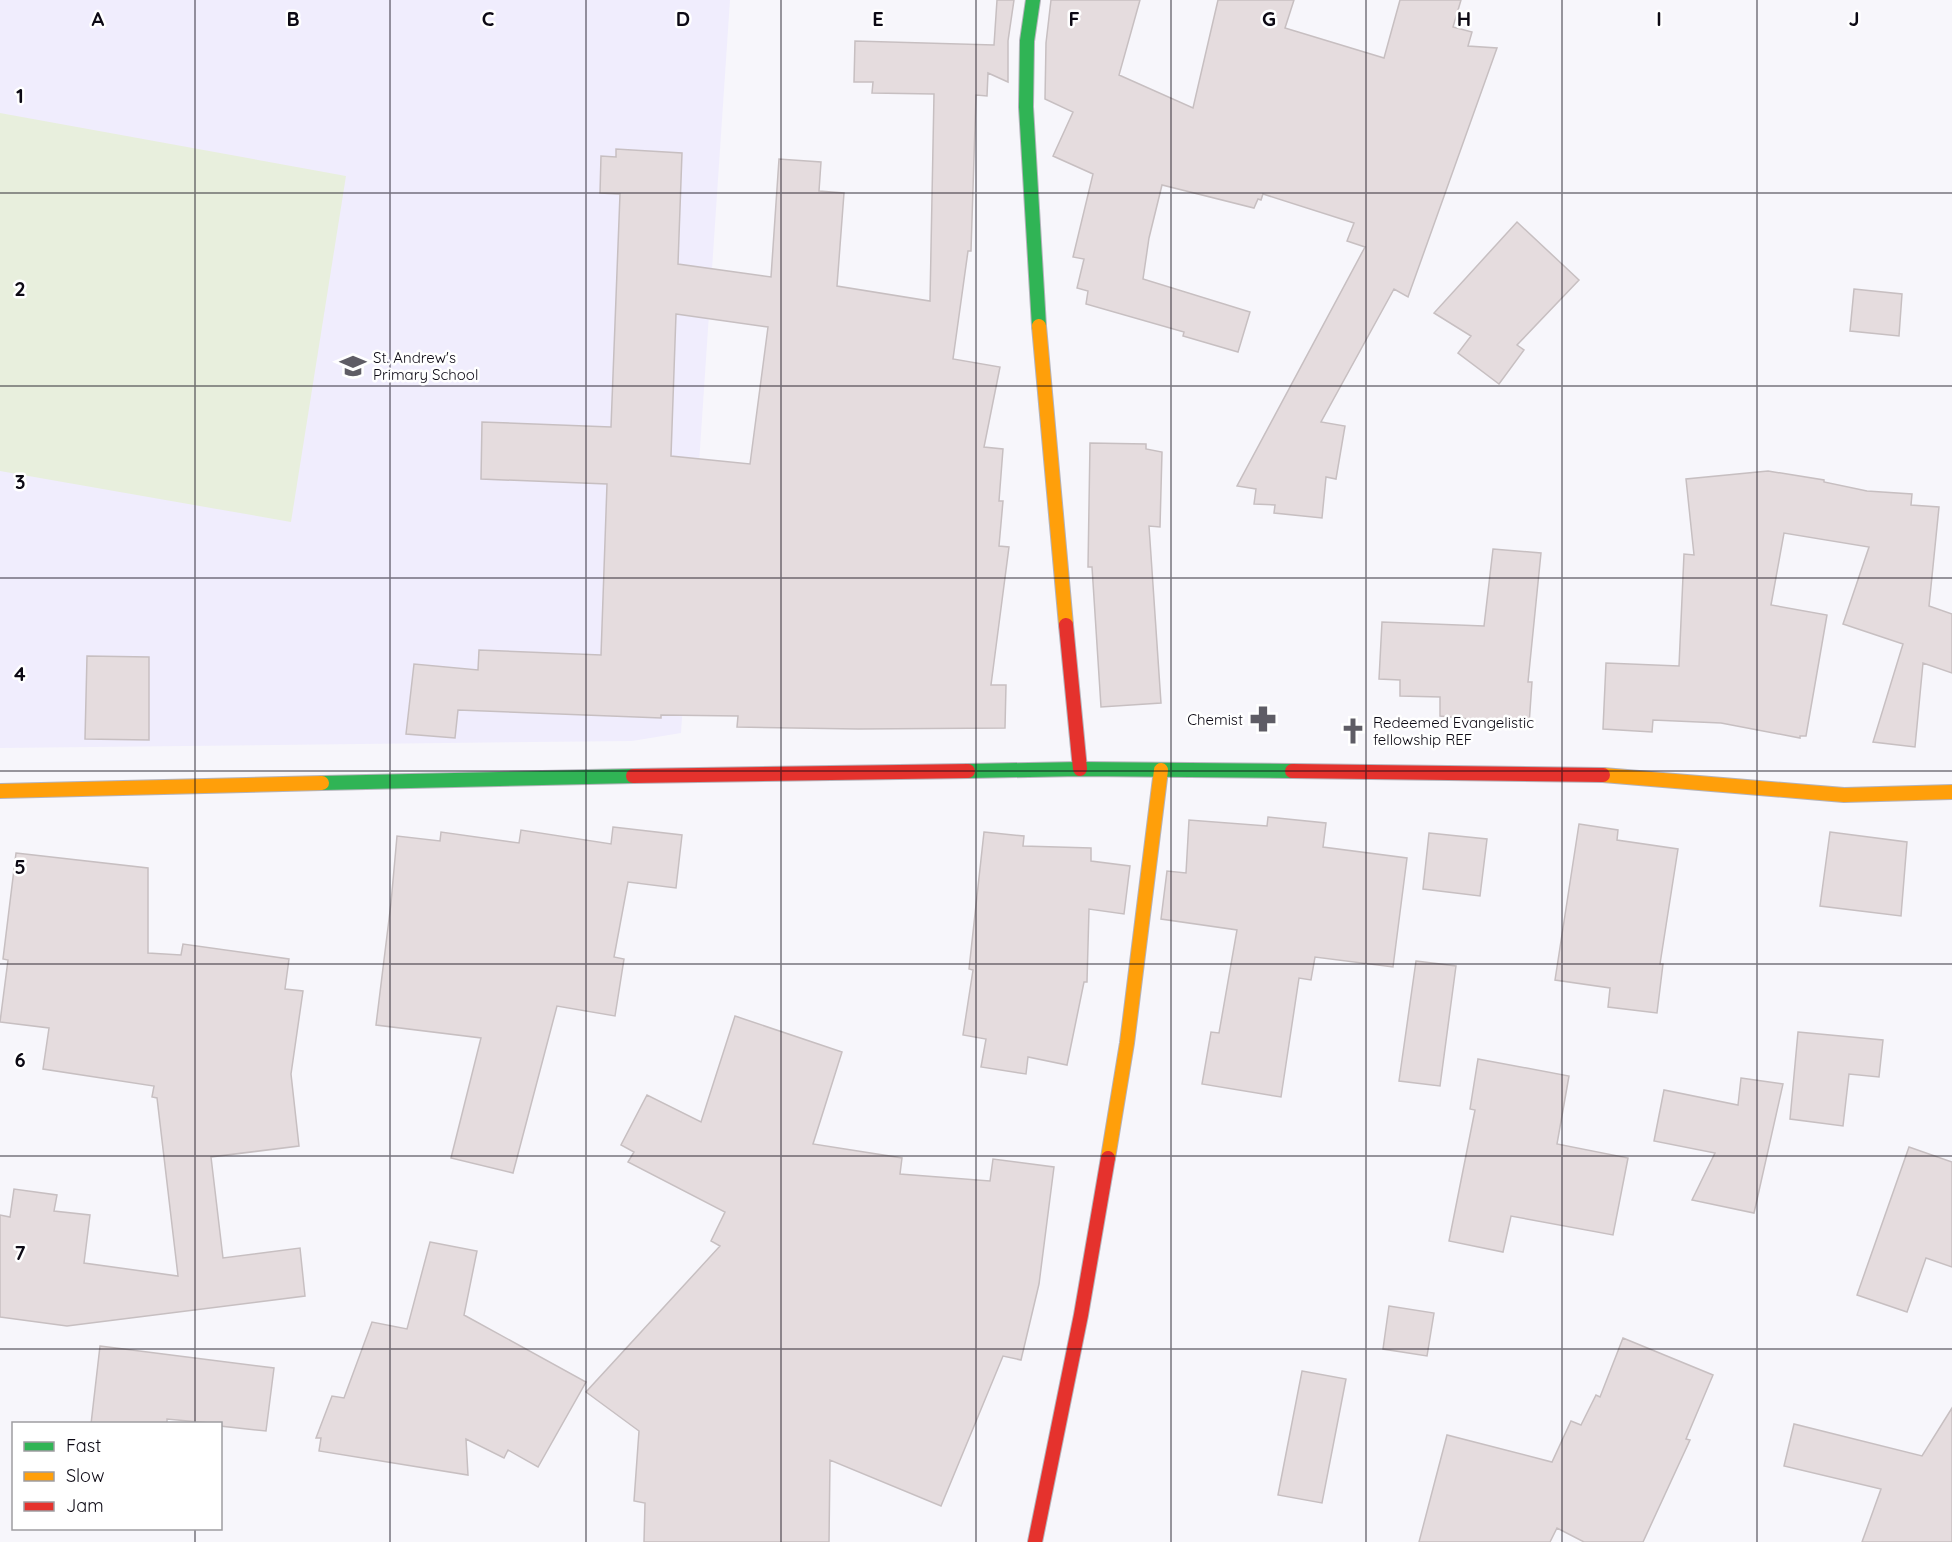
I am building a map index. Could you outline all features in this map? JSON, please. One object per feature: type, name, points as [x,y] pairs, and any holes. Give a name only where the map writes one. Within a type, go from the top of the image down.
[{"type":"street","points":[[1033,0],[1027,41],[1026,107],[1034,272],[1080,769]]},
{"type":"street","points":[[0,791],[521,777],[1080,769],[1596,774],[1844,795],[1952,792]]},
{"type":"street","points":[[1035,1542],[1081,1315],[1127,1043],[1161,770]]},
{"type":"shaded area","name":"St. Andrew's Primary School","points":[[0,0],[730,0],[681,733],[632,741],[0,748]]},
{"type":"green space","points":[[0,113],[346,176],[291,522],[0,471]]},
{"type":"building","points":[[997,0],[1014,0],[1008,41],[1008,82],[988,73],[987,96],[976,95],[971,251],[968,251],[953,359],[1000,367],[984,447],[1003,449],[999,501],[1003,501],[999,546],[1009,547],[991,685],[1006,685],[1005,728],[737,727],[738,716],[661,715],[661,718],[458,710],[455,738],[406,734],[414,664],[478,670],[479,650],[601,655],[607,484],[481,479],[482,422],[611,427],[620,194],[600,193],[601,156],[616,157],[616,149],[682,153],[678,264],[771,277],[779,159],[821,162],[819,191],[844,193],[837,286],[930,301],[934,94],[872,93],[873,82],[854,82],[855,41],[994,45]],"holes":[[[676,314],[768,327],[750,464],[671,456]]]},
{"type":"building","points":[[1051,0],[1140,0],[1119,75],[1193,108],[1218,0],[1294,0],[1285,28],[1384,58],[1400,0],[1461,0],[1453,27],[1472,32],[1468,46],[1497,48],[1408,297],[1394,289],[1321,422],[1345,426],[1336,479],[1326,477],[1322,518],[1274,513],[1275,505],[1254,504],[1256,489],[1237,486],[1365,247],[1347,241],[1354,223],[1263,194],[1254,208],[1162,185],[1149,238],[1143,279],[1250,312],[1238,352],[1183,336],[1184,332],[1086,304],[1088,291],[1077,288],[1084,259],[1073,257],[1093,174],[1053,156],[1073,112],[1045,99],[1046,43]]},
{"type":"building","points":[[1517,222],[1579,280],[1517,345],[1524,350],[1499,384],[1458,353],[1471,336],[1434,313]]},
{"type":"building","points":[[1854,289],[1902,294],[1899,336],[1850,331]]},
{"type":"building","points":[[1090,443],[1146,444],[1146,449],[1162,452],[1160,527],[1149,526],[1161,703],[1101,707],[1092,567],[1088,567]]},
{"type":"building","points":[[1768,471],[1824,480],[1824,482],[1867,491],[1912,494],[1911,505],[1939,507],[1929,606],[1952,614],[1952,673],[1923,663],[1915,747],[1873,742],[1903,644],[1843,624],[1869,547],[1784,533],[1771,605],[1827,615],[1806,736],[1800,736],[1800,738],[1721,723],[1653,720],[1652,732],[1603,729],[1606,663],[1679,666],[1684,554],[1694,555],[1686,479]]},
{"type":"building","points":[[1493,549],[1541,553],[1528,682],[1532,682],[1529,725],[1440,716],[1440,697],[1400,696],[1400,680],[1379,679],[1382,622],[1484,626]]},
{"type":"building","points":[[87,656],[149,657],[149,740],[85,739]]},
{"type":"building","points":[[1268,817],[1326,823],[1323,847],[1407,858],[1393,967],[1315,957],[1311,980],[1299,978],[1281,1097],[1202,1084],[1211,1032],[1219,1033],[1237,930],[1161,919],[1167,871],[1186,873],[1189,820],[1267,826]]},
{"type":"building","points":[[1579,824],[1618,830],[1617,840],[1678,849],[1660,964],[1663,964],[1657,1013],[1608,1007],[1610,988],[1555,980]]},
{"type":"building","points":[[613,827],[682,835],[676,888],[628,882],[614,957],[624,959],[615,1016],[557,1006],[513,1173],[451,1158],[481,1038],[376,1025],[397,836],[440,841],[441,832],[519,843],[521,830],[611,844]]},
{"type":"building","points":[[984,832],[1024,836],[1023,846],[1091,848],[1091,861],[1130,866],[1124,914],[1089,909],[1087,982],[1084,982],[1067,1065],[1028,1057],[1026,1074],[981,1067],[986,1039],[963,1035],[973,970],[969,969]]},
{"type":"building","points":[[1830,832],[1907,842],[1901,916],[1820,906]]},
{"type":"building","points":[[1429,833],[1487,839],[1480,896],[1423,889]]},
{"type":"building","points":[[16,853],[148,868],[148,953],[181,955],[183,944],[289,959],[285,989],[303,991],[291,1074],[299,1146],[211,1157],[223,1258],[300,1248],[305,1296],[67,1326],[0,1317],[0,1215],[10,1217],[14,1189],[57,1195],[54,1211],[90,1215],[84,1263],[178,1276],[157,1098],[152,1097],[154,1086],[43,1069],[49,1028],[0,1022],[8,960],[3,959]]},
{"type":"building","points":[[1416,961],[1456,966],[1440,1086],[1399,1081]]},
{"type":"building","points":[[735,1016],[842,1052],[813,1144],[902,1158],[900,1174],[990,1181],[993,1159],[1054,1167],[1039,1284],[1021,1360],[1003,1356],[941,1506],[830,1460],[829,1542],[644,1542],[645,1503],[634,1501],[639,1431],[586,1392],[720,1246],[711,1241],[725,1212],[628,1162],[634,1152],[621,1145],[647,1095],[701,1122]]},
{"type":"building","points":[[1798,1032],[1883,1040],[1879,1077],[1849,1074],[1843,1126],[1790,1119]]},
{"type":"building","points":[[1478,1059],[1569,1076],[1557,1144],[1628,1158],[1613,1235],[1511,1216],[1503,1252],[1449,1241],[1475,1110],[1470,1109]]},
{"type":"building","points":[[1741,1078],[1783,1084],[1754,1213],[1692,1200],[1715,1153],[1654,1141],[1664,1090],[1738,1105]]},
{"type":"building","points":[[1909,1147],[1952,1162],[1952,1267],[1926,1258],[1907,1312],[1857,1295]]},
{"type":"building","points":[[430,1242],[477,1251],[464,1315],[586,1382],[538,1467],[508,1450],[504,1458],[466,1439],[468,1475],[319,1451],[321,1438],[316,1438],[332,1396],[344,1398],[372,1322],[407,1329]]},
{"type":"building","points":[[1389,1306],[1434,1313],[1427,1356],[1383,1349]]},
{"type":"building","points":[[1623,1338],[1713,1375],[1686,1439],[1690,1440],[1643,1542],[1584,1542],[1557,1528],[1550,1542],[1419,1542],[1447,1435],[1552,1462],[1571,1421],[1581,1425],[1596,1395],[1600,1397]]},
{"type":"building","points":[[100,1346],[274,1368],[266,1431],[222,1426],[222,1422],[167,1419],[167,1422],[91,1422]]},
{"type":"building","points":[[1302,1371],[1346,1379],[1322,1503],[1278,1495]]},
{"type":"building","points":[[1952,1408],[1952,1542],[1862,1542],[1881,1489],[1784,1466],[1794,1424],[1922,1456]]},
{"type":"traffic: fast","points":[[1033,0],[1027,41],[1026,107],[1039,326]]},
{"type":"traffic: fast","points":[[968,771],[1080,769],[1292,771]]},
{"type":"traffic: fast","points":[[322,783],[633,776]]},
{"type":"traffic: slow","points":[[1039,326],[1066,625]]},
{"type":"traffic: slow","points":[[1108,1158],[1127,1043],[1161,770]]},
{"type":"traffic: slow","points":[[1603,775],[1844,795],[1952,792]]},
{"type":"traffic: slow","points":[[0,791],[322,783]]},
{"type":"traffic: jam","points":[[1066,625],[1080,769]]},
{"type":"traffic: jam","points":[[633,776],[968,771]]},
{"type":"traffic: jam","points":[[1292,771],[1603,775]]},
{"type":"traffic: jam","points":[[1035,1542],[1081,1315],[1108,1158]]},
{"type":"place","name":"St. Andrew's Primary School","points":[[353,366]]},
{"type":"place","name":"Chemist","points":[[1263,719]]},
{"type":"place","name":"Redeemed Evangelistic fellowship REF","points":[[1353,731]]}]
